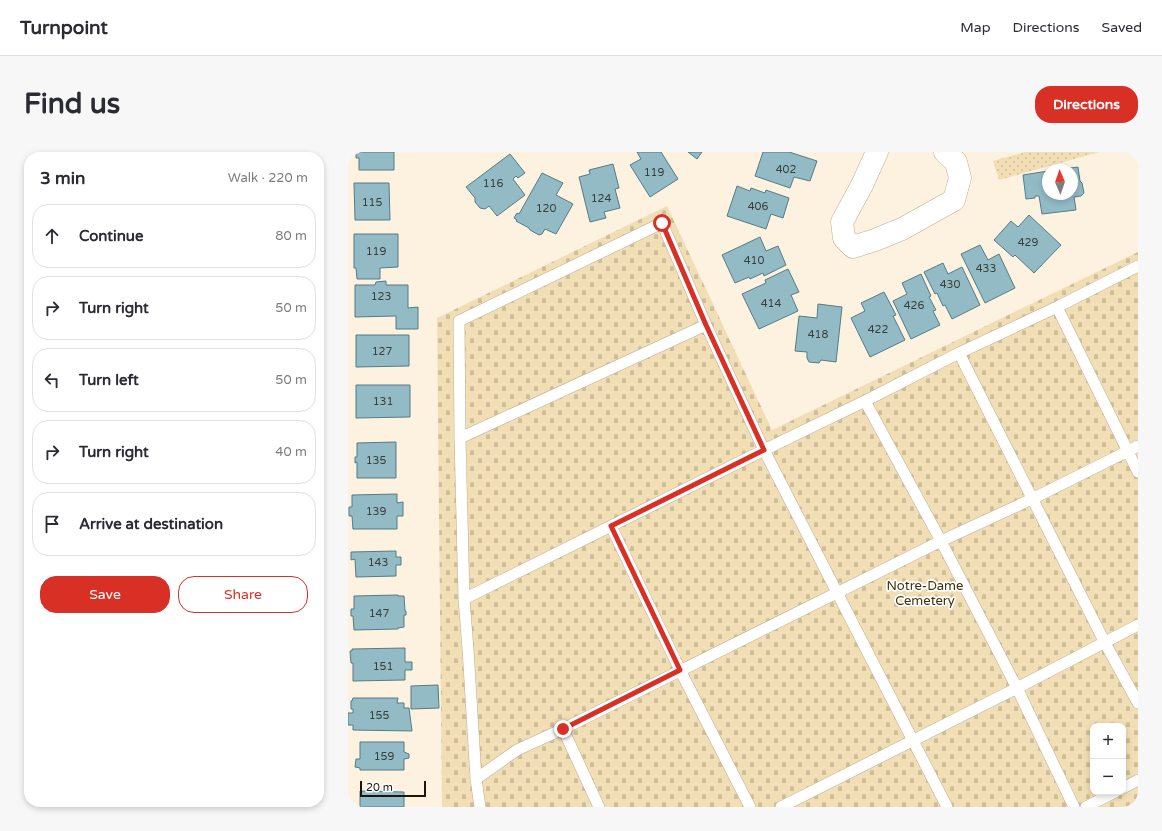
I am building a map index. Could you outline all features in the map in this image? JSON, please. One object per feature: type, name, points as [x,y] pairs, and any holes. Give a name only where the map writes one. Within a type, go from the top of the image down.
[{"type":"street","points":[[877,152],[862,185],[842,222],[844,238],[853,247],[902,229],[954,200],[960,178],[956,162],[945,152]]},
{"type":"lane","points":[[480,807],[476,778],[464,599],[459,321],[662,223],[706,325],[764,450],[947,807]]},
{"type":"lane","points":[[464,599],[764,450],[865,402],[960,353],[1057,308],[1138,266]]},
{"type":"lane","points":[[1057,308],[1138,472]]},
{"type":"lane","points":[[460,438],[706,325]]},
{"type":"lane","points":[[960,353],[1105,643],[1138,703]]},
{"type":"lane","points":[[865,402],[941,542],[1017,688],[1074,807]]},
{"type":"lane","points":[[476,778],[517,750],[563,729],[680,670],[1138,446]]},
{"type":"lane","points":[[611,526],[680,670],[750,807]]},
{"type":"lane","points":[[781,807],[1138,625]]},
{"type":"lane","points":[[563,729],[599,807]]},
{"type":"lane","points":[[1126,786],[1138,780]]},
{"type":"lane","points":[[1086,807],[1109,795]]},
{"type":"green space","points":[[1025,152],[1099,152],[1056,164],[1042,164],[1042,168],[999,180],[993,161]]},
{"type":"green space","name":"Notre-Dame Cemetery","points":[[667,206],[772,430],[1138,252],[1138,807],[442,807],[437,318]]},
{"type":"building","points":[[356,152],[394,152],[394,170],[359,170],[359,158],[356,158]]},
{"type":"building","points":[[637,152],[661,152],[678,179],[650,197],[630,165],[641,159]]},
{"type":"building","points":[[688,152],[702,152],[697,159]]},
{"type":"building","points":[[763,152],[789,152],[817,161],[810,181],[794,177],[790,188],[755,176]]},
{"type":"building","points":[[510,154],[525,173],[518,178],[516,176],[513,179],[525,195],[497,216],[489,206],[485,209],[480,208],[475,202],[475,198],[466,187]]},
{"type":"building","points":[[613,164],[619,188],[615,189],[620,208],[604,212],[606,218],[590,222],[579,177],[590,174],[589,170]]},
{"type":"building","points":[[1078,167],[1084,193],[1078,196]]},
{"type":"building","points":[[1042,172],[1042,200],[1074,200],[1076,210],[1042,214],[1039,196],[1026,199],[1023,175]]},
{"type":"building","points":[[542,173],[563,183],[556,195],[573,204],[556,234],[545,229],[542,234],[539,235],[516,221],[517,220],[514,218],[517,213],[519,214]]},
{"type":"building","points":[[354,183],[389,183],[390,220],[355,220]]},
{"type":"building","points":[[737,186],[750,191],[751,188],[765,193],[766,190],[789,198],[783,218],[771,214],[766,229],[727,216]]},
{"type":"building","points":[[1029,215],[1061,245],[1034,273],[1015,255],[1013,257],[994,240],[1011,221],[1018,227]]},
{"type":"building","points":[[354,234],[398,234],[398,267],[380,268],[380,279],[357,279],[356,268],[354,268]]},
{"type":"building","points":[[760,237],[766,251],[778,246],[786,265],[764,276],[763,273],[750,279],[749,277],[735,283],[722,255]]},
{"type":"building","points":[[980,245],[988,260],[999,254],[1015,288],[985,303],[961,254]]},
{"type":"building","points":[[943,263],[948,274],[962,267],[980,305],[952,319],[945,305],[943,306],[937,293],[935,294],[924,272]]},
{"type":"building","points":[[788,269],[799,292],[791,295],[798,311],[759,329],[742,294],[766,283],[765,280]]},
{"type":"building","points":[[921,274],[931,296],[929,297],[936,310],[933,311],[940,325],[911,339],[893,301],[907,294],[902,283]]},
{"type":"building","points":[[386,281],[386,285],[408,285],[408,308],[418,307],[418,329],[396,329],[396,316],[355,317],[355,285],[375,285],[376,282]]},
{"type":"building","points":[[884,292],[896,315],[893,316],[905,340],[870,357],[851,318],[865,311],[861,303]]},
{"type":"building","points":[[818,304],[842,307],[836,362],[821,360],[819,363],[809,362],[807,352],[795,351],[799,316],[817,318]]},
{"type":"building","points":[[356,335],[409,335],[409,366],[356,367]]},
{"type":"building","points":[[356,385],[410,385],[410,417],[356,418]]},
{"type":"building","points":[[396,442],[396,478],[357,478],[357,462],[355,463],[355,457],[357,457],[357,443]]},
{"type":"building","points":[[397,494],[397,503],[403,502],[403,516],[397,516],[397,529],[353,529],[352,516],[349,516],[349,507],[352,507],[352,495]]},
{"type":"building","points":[[396,551],[396,557],[401,557],[401,565],[396,565],[396,576],[356,577],[355,559],[351,560],[351,552]]},
{"type":"building","points":[[354,596],[404,596],[406,615],[404,615],[404,627],[398,629],[354,630],[351,609],[354,609]]},
{"type":"building","points":[[405,648],[405,662],[412,662],[412,670],[405,670],[405,680],[353,681],[353,663],[351,663],[350,651],[352,651],[352,649]]},
{"type":"building","points":[[438,685],[439,708],[411,709],[411,686]]},
{"type":"building","points":[[353,698],[398,698],[397,703],[404,703],[404,708],[409,708],[412,731],[353,730],[353,725],[348,725],[348,713],[353,713],[353,709],[351,709],[351,701]]},
{"type":"building","points":[[360,742],[404,742],[404,752],[409,754],[409,758],[404,759],[404,770],[360,770],[360,768],[355,767],[356,759],[360,759]]},
{"type":"building","points":[[360,791],[404,792],[404,807],[360,807]]},
{"type":"route","points":[[563,729],[680,670],[611,526],[764,450],[706,325],[662,223]]}]
